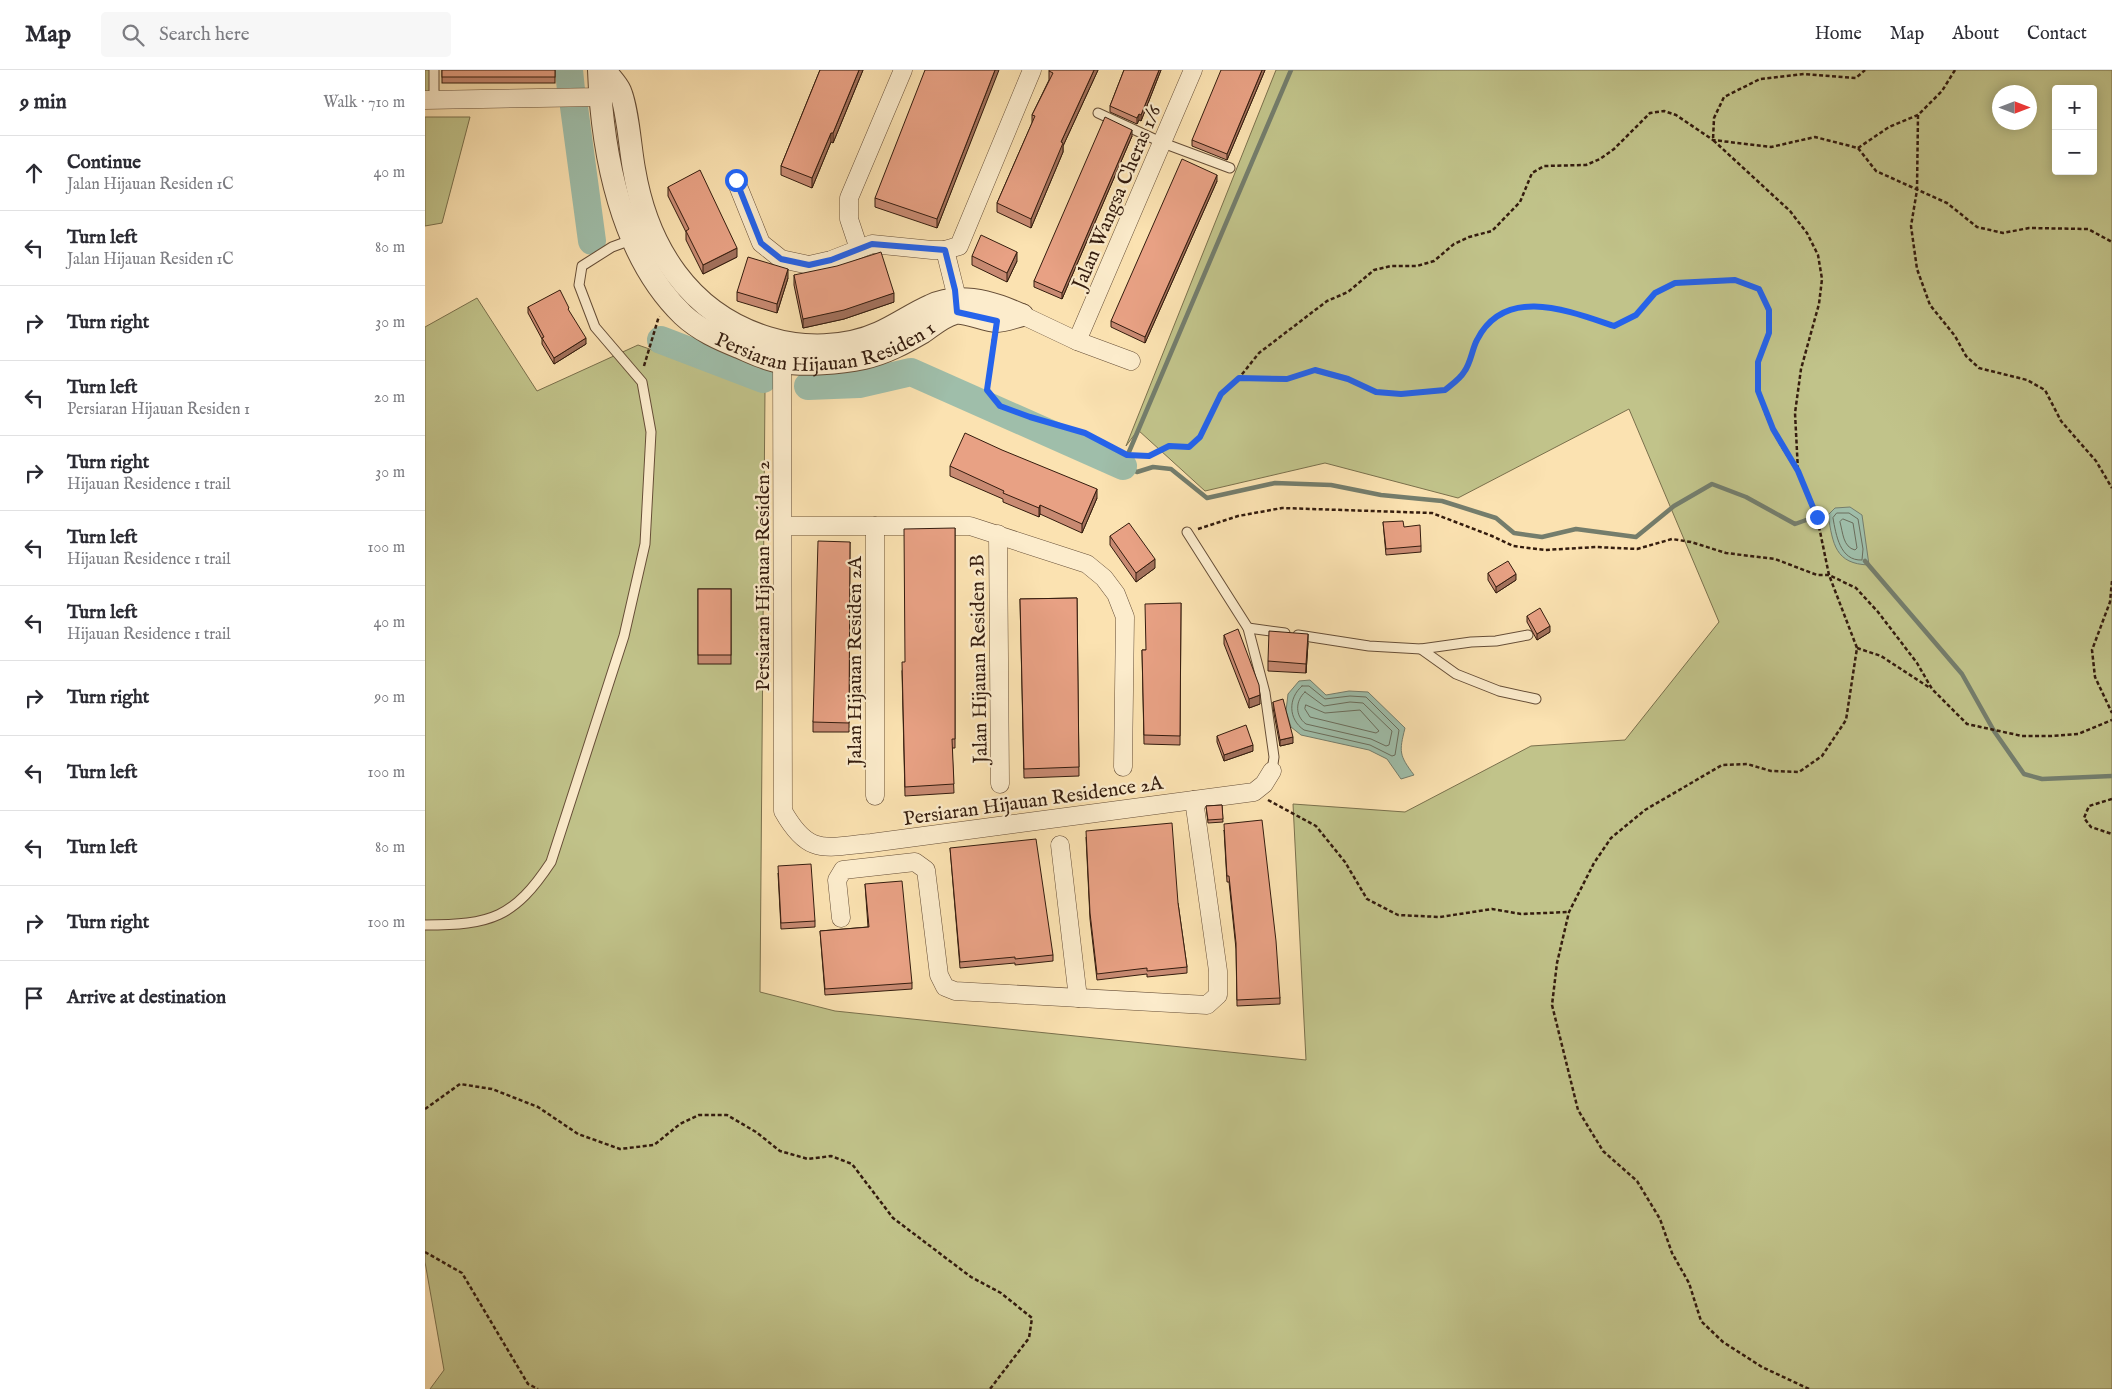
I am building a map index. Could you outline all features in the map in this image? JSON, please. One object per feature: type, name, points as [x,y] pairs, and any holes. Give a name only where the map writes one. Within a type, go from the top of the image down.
[{"type":"street","name":"Persiaran Hijauan Residen 1","points":[[599,70],[610,94]]},
{"type":"street","name":"Persiaran Hijauan Residen 1","points":[[604,70],[634,170],[641,235],[667,297],[684,316],[701,330],[755,354],[782,352],[801,345],[843,343],[877,334],[929,306],[957,306],[997,321],[1022,315]]},
{"type":"street","points":[[859,249],[849,219],[849,198],[903,70]]},
{"type":"street","points":[[736,180],[761,243],[781,259],[809,265],[831,260],[859,249],[879,244],[945,250],[959,246],[1032,70]]},
{"type":"street","name":"Jalan Wangsa Cheras 1/6","points":[[1077,341],[1193,70]]},
{"type":"street","points":[[430,100],[610,94]]},
{"type":"street","name":"Persiaran Hijauan Residen 1","points":[[641,235],[683,285],[697,298],[727,320],[768,338],[782,352]]},
{"type":"street","points":[[945,250],[957,306]]},
{"type":"street","name":"Persiaran Hijauan Residen 1","points":[[957,306],[972,299],[1005,307],[1022,315]]},
{"type":"street","points":[[1022,315],[1077,341],[1131,361]]},
{"type":"street","name":"Persiaran Hijauan Residen 2","points":[[782,352],[784,526],[783,811],[794,830]]},
{"type":"street","points":[[784,526],[970,526],[1087,564],[1104,578],[1116,594],[1125,616],[1123,767]]},
{"type":"street","name":"Jalan Hijauan Residen 2A","points":[[875,526],[875,796]]},
{"type":"street","name":"Jalan Hijauan Residen 2B","points":[[998,534],[1000,784]]},
{"type":"street","points":[[1254,792],[1264,784],[1272,772]]},
{"type":"street","name":"Persiaran Hijauan Residence 2A","points":[[794,830],[810,844],[824,847],[1254,792]]},
{"type":"street","points":[[841,918],[837,880],[843,870],[915,862],[926,870],[939,975],[945,988],[955,992],[1207,1005],[1218,996],[1218,971],[1194,800]]},
{"type":"street","points":[[1061,845],[1078,998]]},
{"type":"lane","points":[[430,100],[434,70]]},
{"type":"lane","points":[[1098,113],[1163,142],[1230,168]]},
{"type":"lane","points":[[425,925],[460,925],[483,921],[511,909],[533,890],[551,862],[624,636],[645,544],[651,432],[643,382],[595,327],[579,285],[582,266],[612,247],[641,235]]},
{"type":"lane","points":[[1187,532],[1249,628],[1265,693],[1274,757],[1272,772]]},
{"type":"lane","points":[[1249,628],[1369,646],[1421,649],[1471,642],[1496,641],[1527,635]]},
{"type":"lane","points":[[1421,649],[1456,674],[1499,691],[1536,699]]},
{"type":"path","points":[[1713,140],[1714,118],[1724,97],[1760,79],[1804,74],[1856,78],[1865,70]]},
{"type":"path","points":[[1858,148],[1889,127],[1918,115],[1942,91],[1955,70]]},
{"type":"path","points":[[997,321],[987,390],[1000,406],[1085,433],[1127,455],[1149,456],[1169,446],[1189,447],[1200,437],[1221,394],[1239,378],[1259,353],[1277,342],[1327,302],[1348,292],[1374,270],[1391,266],[1417,266],[1434,261],[1454,244],[1469,237],[1492,231],[1520,202],[1532,173],[1545,166],[1586,165],[1600,159],[1614,149],[1650,113],[1664,112],[1676,115],[1713,140],[1790,211],[1807,233],[1818,255],[1822,279],[1819,304],[1801,369],[1795,413],[1798,471]]},
{"type":"path","points":[[1918,115],[1917,190],[1911,226],[1917,269],[1930,305],[1955,336],[1966,356],[1979,368],[2027,380],[2045,390],[2061,421],[2096,461],[2112,488]]},
{"type":"path","points":[[1713,140],[1771,147],[1815,136],[1858,148],[1876,171],[1947,203],[1977,227],[2003,233],[2029,228],[2088,229],[2112,242]]},
{"type":"path","points":[[1239,378],[1287,379],[1315,370],[1348,379],[1376,392],[1401,394],[1445,390],[1465,372],[1477,338],[1498,314],[1529,306],[1562,310],[1614,326],[1636,315],[1655,293],[1675,283],[1735,280],[1759,289],[1769,310],[1769,333],[1758,362],[1758,391],[1773,429],[1798,471],[1817,517],[1829,575],[1857,648],[1846,720],[1822,756],[1799,772],[1771,771],[1747,764],[1723,765],[1645,810],[1611,838],[1594,863],[1569,912],[1557,963],[1552,1005],[1578,1110],[1603,1151],[1637,1181],[1660,1219],[1672,1252],[1689,1283],[1701,1321],[1723,1342],[1762,1367],[1809,1389]]},
{"type":"path","points":[[643,382],[649,344],[667,297]]},
{"type":"path","points":[[1187,532],[1238,516],[1282,508],[1432,513],[1493,536],[1513,546],[1545,550],[1595,547],[1637,550],[1672,539],[1691,542],[1726,553],[1775,559],[1817,575],[1829,575],[1856,588],[1917,663],[1932,689]]},
{"type":"path","points":[[2112,581],[2110,602],[2092,650],[2095,677],[2112,713]]},
{"type":"path","points":[[1857,648],[1881,656],[1932,689],[1967,724],[2013,735],[2051,736],[2078,734],[2112,720]]},
{"type":"path","points":[[1254,792],[1316,826],[1345,862],[1367,899],[1398,915],[1440,917],[1493,909],[1521,914],[1569,912]]},
{"type":"path","points":[[2112,799],[2089,806],[2084,818],[2091,827],[2112,834]]},
{"type":"path","points":[[425,1109],[460,1084],[492,1089],[538,1107],[578,1134],[620,1149],[654,1145],[679,1124],[699,1115],[727,1115],[756,1132],[780,1151],[808,1159],[831,1156],[852,1164],[893,1218],[971,1277],[1001,1293],[1032,1318],[1029,1338],[990,1389]]},
{"type":"path","points":[[425,1252],[462,1272],[528,1384],[538,1389]]},
{"type":"green space","points":[[425,70],[431,70],[431,94],[425,94]]},
{"type":"green space","points":[[1276,70],[2112,70],[2112,1389],[430,1389],[444,1370],[425,1262],[425,327],[477,298],[537,391],[638,345],[765,389],[760,992],[835,1011],[1306,1060],[1293,804],[1405,812],[1531,746],[1625,740],[1719,622],[1629,409],[1458,498],[1325,463],[1205,491],[1138,430],[1126,446]]},
{"type":"green space","points":[[425,117],[470,117],[442,223],[425,226]]},
{"type":"water","points":[[1850,507],[1862,515],[1869,565],[1849,561],[1842,556],[1834,543],[1828,515],[1835,508]]},
{"type":"water","points":[[1310,680],[1326,695],[1349,691],[1368,692],[1405,728],[1401,748],[1405,763],[1414,775],[1401,779],[1387,759],[1369,750],[1301,735],[1291,727],[1286,711],[1288,694],[1299,681]]},
{"type":"building","points":[[442,70],[555,70],[555,77],[442,77]]},
{"type":"building","points":[[820,70],[859,70],[812,178],[781,166]]},
{"type":"building","points":[[925,70],[995,70],[937,219],[875,198]]},
{"type":"building","points":[[1049,70],[1094,70],[1061,142],[1063,143],[1031,219],[997,203],[1035,116],[1032,115],[1053,73]]},
{"type":"building","points":[[1124,70],[1159,70],[1141,115],[1139,114],[1137,118],[1110,106]]},
{"type":"building","points":[[1221,70],[1262,70],[1227,154],[1192,140]]},
{"type":"building","points":[[1105,117],[1132,130],[1062,293],[1034,281]]},
{"type":"building","points":[[1182,159],[1217,175],[1145,337],[1111,321]]},
{"type":"building","points":[[700,170],[737,248],[703,265],[686,231],[689,229],[668,187]]},
{"type":"building","points":[[981,235],[1017,252],[1007,273],[972,256]]},
{"type":"building","points":[[881,252],[894,293],[844,310],[803,319],[794,275],[837,266]]},
{"type":"building","points":[[748,257],[788,269],[777,304],[737,292]]},
{"type":"building","points":[[560,290],[568,309],[586,338],[554,358],[542,338],[544,337],[528,307]]},
{"type":"building","points":[[965,433],[1097,489],[1082,524],[1040,505],[1039,508],[1003,493],[1004,491],[950,466]]},
{"type":"building","points":[[1403,521],[1404,527],[1420,525],[1421,546],[1386,549],[1383,522]]},
{"type":"building","points":[[1129,523],[1155,559],[1136,573],[1110,536]]},
{"type":"building","points":[[955,528],[955,739],[952,739],[954,784],[905,787],[902,662],[905,662],[904,529]]},
{"type":"building","points":[[818,541],[850,542],[849,723],[813,722]]},
{"type":"building","points":[[1508,561],[1516,574],[1496,587],[1488,573]]},
{"type":"building","points":[[698,589],[731,589],[731,655],[698,655]]},
{"type":"building","points":[[1077,598],[1079,767],[1024,769],[1020,599]]},
{"type":"building","points":[[1181,603],[1180,736],[1144,735],[1142,650],[1146,650],[1145,604]]},
{"type":"building","points":[[1540,608],[1550,626],[1537,634],[1527,616]]},
{"type":"building","points":[[1238,629],[1259,685],[1260,695],[1249,699],[1224,635]]},
{"type":"building","points":[[1269,631],[1308,634],[1306,664],[1268,661]]},
{"type":"building","points":[[1283,699],[1293,737],[1280,740],[1273,702]]},
{"type":"building","points":[[1246,725],[1253,745],[1224,755],[1217,736]]},
{"type":"building","points":[[1222,805],[1223,819],[1208,820],[1206,806]]},
{"type":"building","points":[[1262,820],[1276,941],[1280,998],[1237,1000],[1236,943],[1229,876],[1227,876],[1224,824]]},
{"type":"building","points":[[1172,823],[1178,903],[1187,967],[1147,971],[1147,968],[1097,974],[1090,913],[1086,831]]},
{"type":"building","points":[[1036,839],[1053,955],[960,962],[950,848]]},
{"type":"building","points":[[811,864],[815,921],[781,923],[778,866]]},
{"type":"building","points":[[902,881],[912,983],[825,989],[820,931],[869,927],[865,884]]},
{"type":"waterway","points":[[569,70],[571,90]]},
{"type":"waterway","points":[[1291,70],[1123,466],[1137,472],[1153,467],[1171,469],[1207,498],[1275,483],[1331,485],[1381,495],[1442,501],[1496,518],[1514,533],[1542,537],[1576,529],[1636,537],[1674,506],[1712,484],[1746,497],[1795,524],[1809,519]]},
{"type":"waterway","points":[[574,107],[592,241]]},
{"type":"waterway","points":[[661,340],[763,379]]},
{"type":"waterway","points":[[808,386],[859,384],[911,372],[1123,466]]},
{"type":"waterway","points":[[1865,561],[1962,674],[1994,731],[2024,774],[2042,779],[2112,776]]},
{"type":"route","points":[[736,180],[761,243],[781,259],[809,265],[831,260],[872,244],[945,250],[955,290],[957,312],[997,321],[992,344],[987,390],[1000,406],[1085,433],[1127,455],[1149,456],[1169,446],[1189,447],[1200,437],[1221,394],[1239,378],[1287,379],[1315,370],[1348,379],[1376,392],[1401,394],[1445,390],[1465,372],[1477,338],[1498,314],[1529,306],[1562,310],[1614,326],[1636,315],[1655,293],[1675,283],[1697,280],[1735,280],[1759,289],[1769,310],[1769,333],[1758,362],[1758,391],[1773,429],[1798,471],[1817,517]]}]
